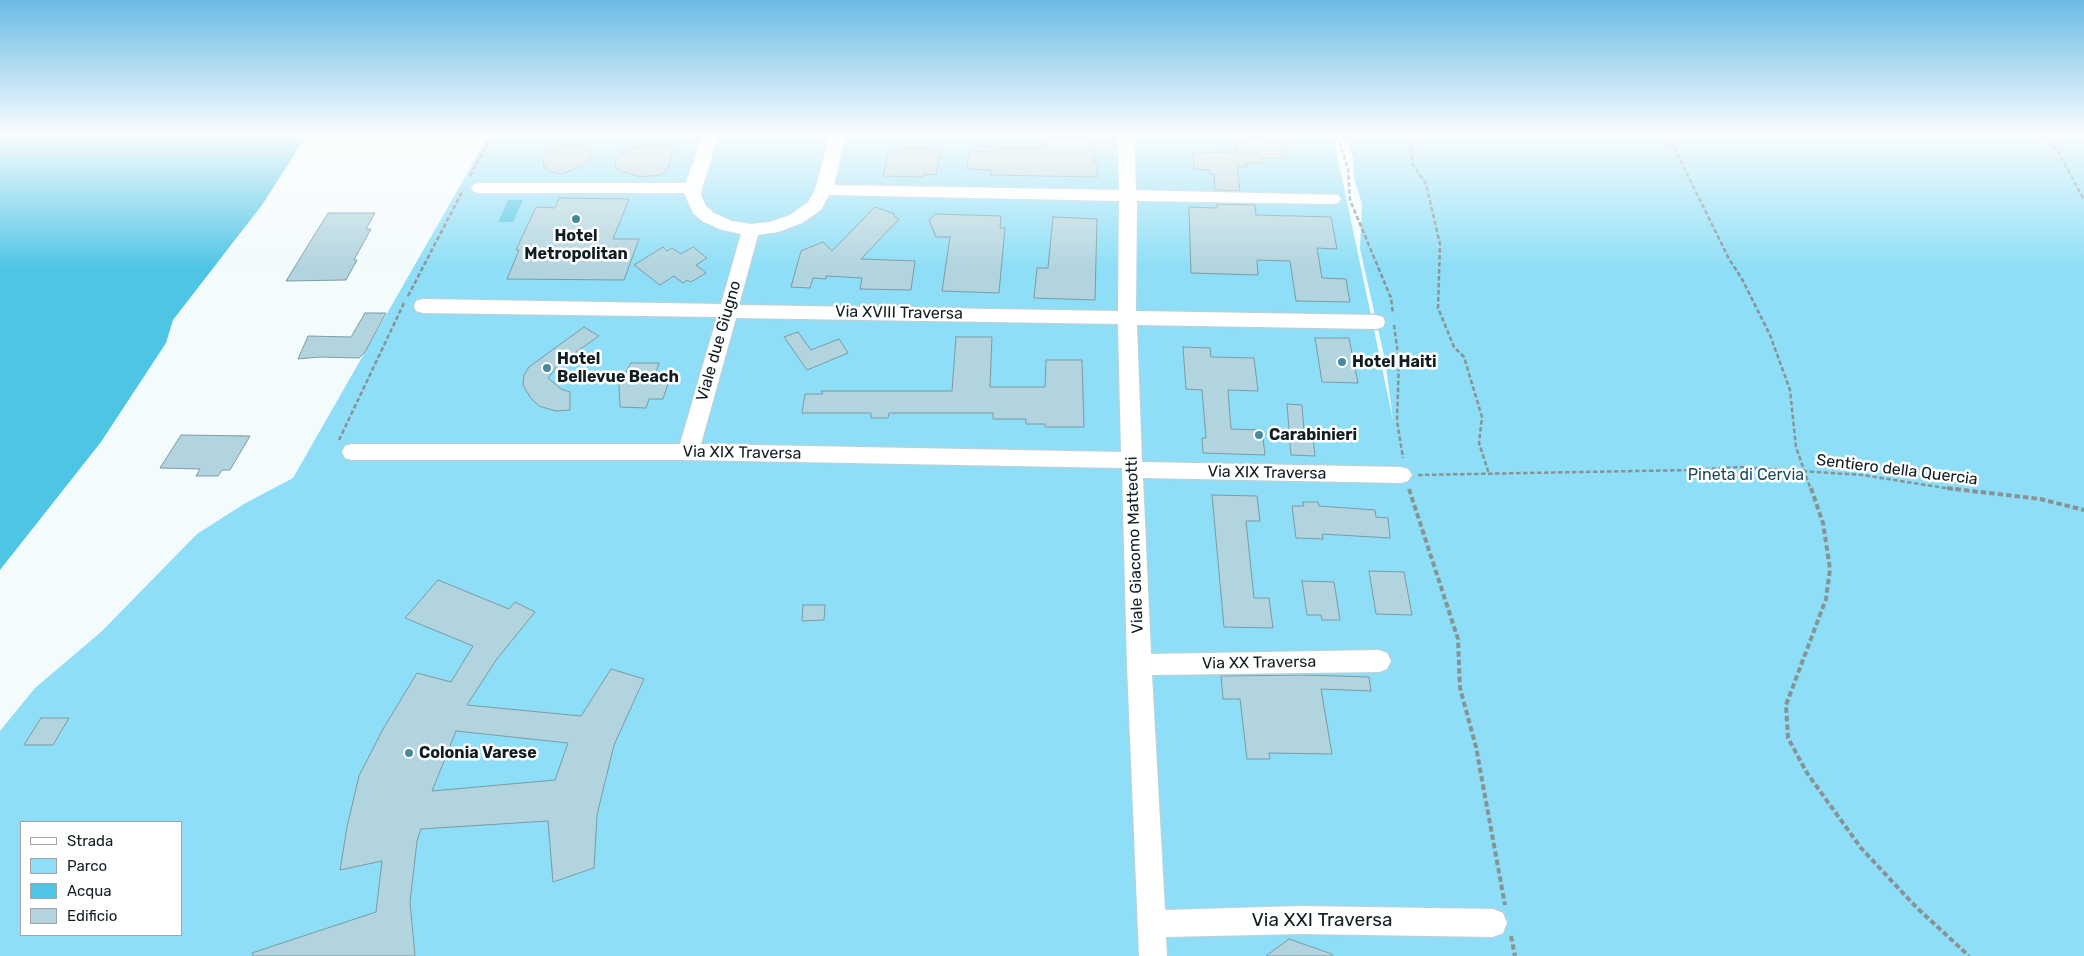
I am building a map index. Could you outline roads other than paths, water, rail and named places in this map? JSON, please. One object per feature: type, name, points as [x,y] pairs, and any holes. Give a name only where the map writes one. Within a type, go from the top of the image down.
[{"type":"street","points":[[696,180],[692,195],[708,217],[728,226],[751,230],[772,228],[796,219],[815,206],[824,190],[827,180]]},
{"type":"street","name":"Viale Giacomo Matteotti","points":[[1127,180],[1127,318],[1139,665],[1152,956]]},
{"type":"street","points":[[480,188],[693,188]]},
{"type":"street","points":[[824,190],[1332,199]]},
{"type":"street","name":"Viale due Giugno","points":[[688,452],[751,230]]},
{"type":"street","name":"Via XVIII Traversa","points":[[423,306],[1376,322]]},
{"type":"street","name":"Via XIX Traversa","points":[[352,452],[688,452],[1407,474]]},
{"type":"street","name":"Via XX Traversa","points":[[1139,665],[1379,661]]},
{"type":"street","name":"Via XXI Traversa","points":[[1151,924],[1301,920],[1503,919]]},
{"type":"water","points":[[0,180],[278,180],[262,205],[173,320],[166,343],[101,442],[0,570]]},
{"type":"water","points":[[508,200],[523,200],[513,222],[498,222]]},
{"type":"place","name":"Hotel Metropolitan","points":[[576,219]]},
{"type":"place","name":"Hotel Haiti","points":[[1342,362]]},
{"type":"place","name":"Hotel Bellevue Beach","points":[[547,368]]},
{"type":"place","name":"Carabinieri","points":[[1259,435]]},
{"type":"place","name":"Colonia Varese","points":[[409,753]]},
{"type":"park label","name":"Pineta di Cervia","points":[[1746,475]]}]
